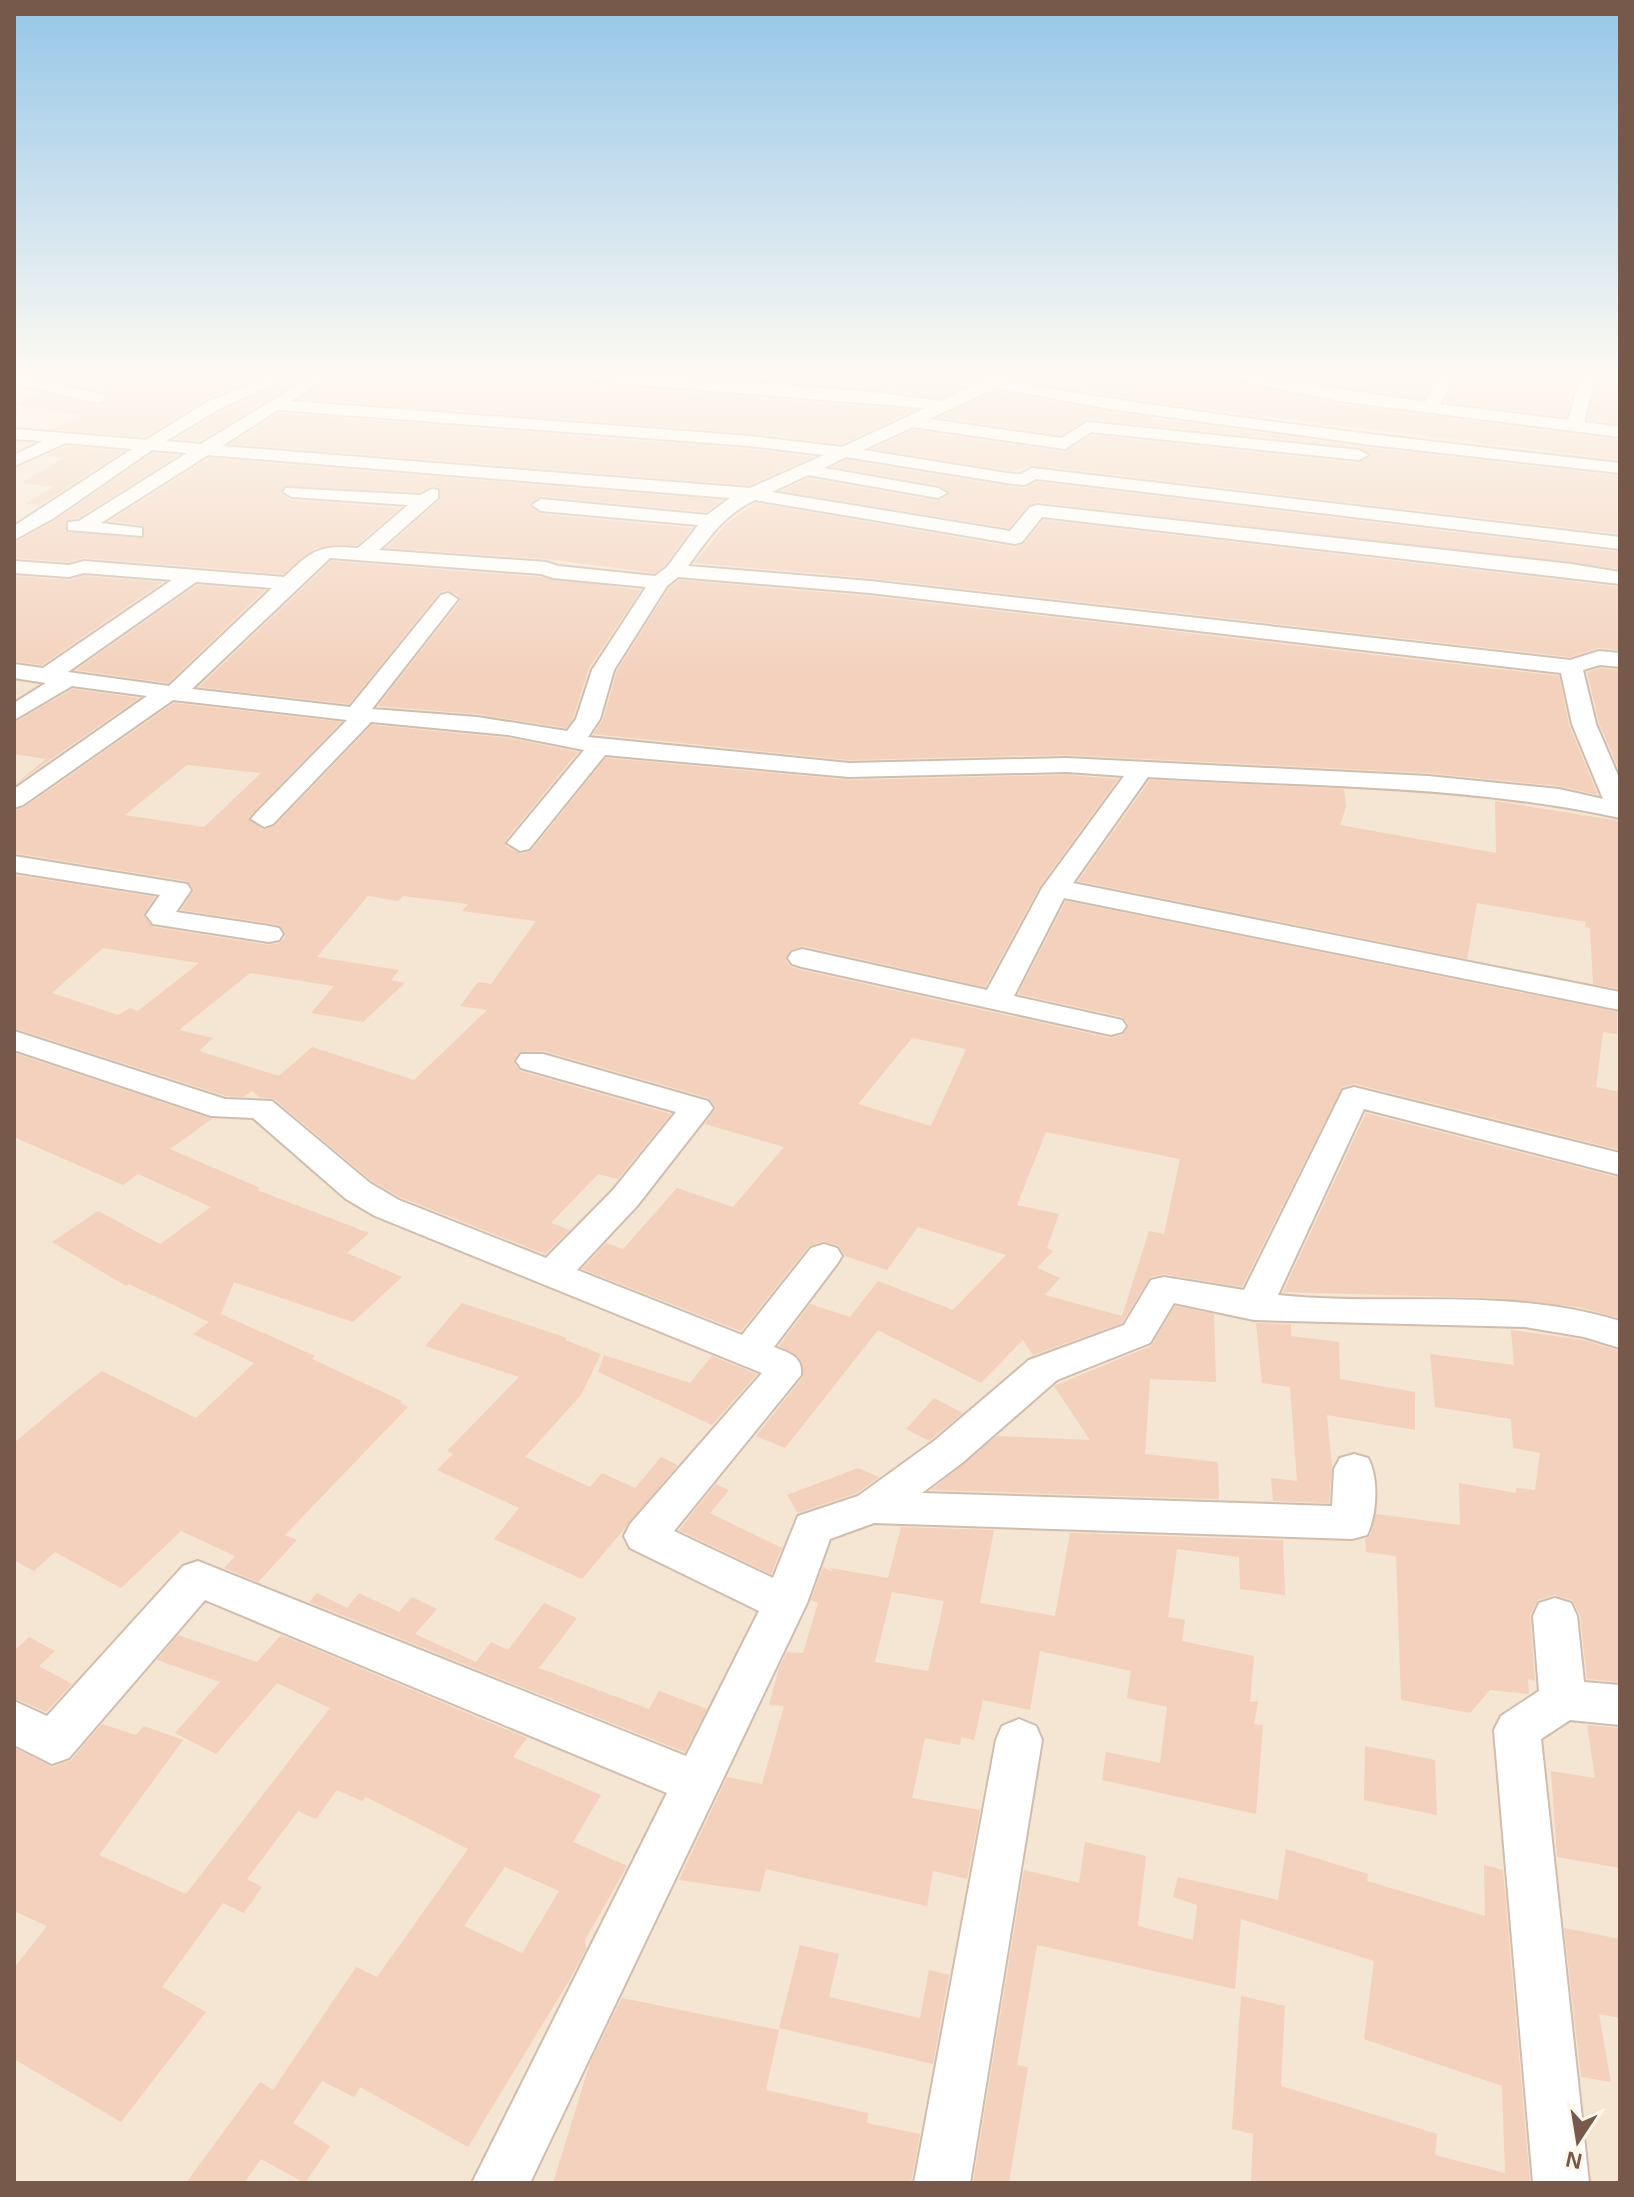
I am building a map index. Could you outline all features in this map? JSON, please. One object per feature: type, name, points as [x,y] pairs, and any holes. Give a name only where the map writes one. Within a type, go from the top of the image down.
[{"type":"street","points":[[14,534],[107,476]]},
{"type":"street","points":[[82,527],[166,476]]},
{"type":"street","points":[[364,553],[453,476]]},
{"type":"street","points":[[546,476],[753,494],[1015,538],[1037,511],[1620,578]]},
{"type":"street","points":[[574,739],[588,719],[603,670],[666,577],[711,521],[729,505],[795,476]]},
{"type":"street","points":[[838,476],[938,493]]},
{"type":"street","points":[[991,476],[1025,480],[1029,476]]},
{"type":"street","points":[[1053,476],[1620,543]]},
{"type":"street","points":[[292,492],[424,501]]},
{"type":"street","points":[[541,505],[711,521]]},
{"type":"street","points":[[35,522],[135,532]]},
{"type":"street","points":[[14,800],[166,694],[177,691],[318,556],[328,552],[546,568],[553,572],[870,587],[1571,667],[1599,658],[1620,660]]},
{"type":"street","points":[[14,567],[69,571],[84,567],[292,584]]},
{"type":"street","points":[[14,713],[193,575]]},
{"type":"street","points":[[264,819],[361,714],[448,599]]},
{"type":"street","points":[[1571,667],[1584,724],[1620,810]]},
{"type":"street","points":[[14,671],[166,694],[574,739],[599,747],[849,770],[1067,765],[1428,783],[1559,797],[1620,810]]},
{"type":"street","points":[[520,843],[599,747]]},
{"type":"street","points":[[997,999],[1056,888],[1141,770]]},
{"type":"street","points":[[14,864],[177,890],[160,915],[163,918],[269,934]]},
{"type":"street","points":[[1056,888],[1620,1001]]},
{"type":"street","points":[[802,958],[1111,1026]]},
{"type":"street","points":[[14,1040],[222,1109],[261,1108],[358,1191],[379,1203],[551,1275],[783,1366],[782,1375],[645,1536],[785,1603]]},
{"type":"street","points":[[532,1061],[697,1108],[625,1198],[551,1275]]},
{"type":"street","points":[[1254,1307],[1354,1097],[1620,1164]]},
{"type":"street","points":[[749,1353],[824,1256]]},
{"type":"street","points":[[500,2183],[785,1603],[813,1528],[873,1507],[948,1452],[1043,1370],[1137,1334],[1164,1289],[1254,1307],[1362,1312],[1509,1310],[1620,1335]]},
{"type":"street","points":[[873,1507],[1352,1523],[1354,1469]]},
{"type":"street","points":[[14,1721],[52,1743],[198,1578],[697,1783]]},
{"type":"street","points":[[1555,1616],[1563,1700]]},
{"type":"street","points":[[1561,2183],[1517,1730],[1563,1700],[1620,1705]]},
{"type":"street","points":[[942,2183],[1019,1740]]},
{"type":"shaded area","points":[[14,476],[1620,476],[1620,2183],[14,2183]]},
{"type":"building","points":[[34,476],[85,476],[40,505],[25,504],[53,487],[21,483]]},
{"type":"building","points":[[120,476],[145,476],[78,518],[66,520],[66,532],[144,538],[142,525],[110,521],[181,476],[423,476],[722,500],[706,512],[541,496],[529,504],[541,514],[692,528],[665,565],[654,573],[546,559],[386,548],[440,500],[440,488],[432,486],[419,492],[284,486],[280,493],[292,500],[400,508],[357,545],[316,548],[283,574],[84,558],[69,562],[14,558],[14,543],[56,520]]},
{"type":"building","points":[[629,476],[771,476],[749,485]]},
{"type":"building","points":[[883,476],[942,476],[1025,488],[1037,482],[1620,552],[1620,569],[1037,502],[1028,505],[1009,528],[782,491],[808,478],[937,501],[950,494],[939,485]]},
{"type":"building","points":[[1122,476],[1620,476],[1620,534]]},
{"type":"building","points":[[756,503],[1014,547],[1024,544],[1043,520],[1620,587],[1620,650],[1598,648],[1570,657],[870,578],[694,563],[727,523]]},
{"type":"building","points":[[331,561],[540,577],[641,590],[589,668],[573,718],[566,728],[477,714],[378,706],[460,601],[460,596],[447,590],[439,593],[349,704],[199,687]]},
{"type":"building","points":[[14,576],[69,580],[84,576],[163,582],[42,665],[14,661]]},
{"type":"building","points":[[679,580],[870,596],[1559,676],[1569,725],[1598,795],[1559,786],[1428,773],[1067,755],[849,760],[593,734],[603,720],[617,671],[669,588]]},
{"type":"building","points":[[197,585],[265,590],[168,683],[76,670]]},
{"type":"building","points":[[1600,668],[1620,670],[1620,772],[1599,723],[1587,672]]},
{"type":"building","points":[[73,689],[139,698],[14,785],[46,759],[14,754],[14,723]]},
{"type":"building","points":[[174,703],[341,722],[249,817],[262,830],[275,826],[372,725],[508,738],[578,752],[505,841],[505,846],[521,854],[531,851],[606,758],[849,780],[1067,775],[1118,779],[1040,886],[985,987],[803,946],[790,950],[786,960],[791,967],[801,970],[1110,1038],[1123,1035],[1128,1024],[1123,1017],[1018,994],[1066,901],[1617,1012],[1617,1034],[1603,1032],[1596,1087],[1620,1092],[1620,1150],[1355,1084],[1342,1087],[1242,1287],[1164,1274],[1150,1277],[1122,1323],[1033,1355],[1023,1340],[981,1383],[878,1330],[785,1448],[756,1436],[803,1377],[799,1357],[779,1346],[810,1304],[850,1317],[878,1281],[953,1310],[1006,1255],[918,1227],[887,1270],[845,1256],[838,1245],[823,1241],[809,1246],[741,1331],[582,1269],[606,1243],[623,1249],[677,1188],[733,1207],[784,1147],[705,1124],[716,1108],[709,1098],[544,1051],[519,1052],[513,1061],[520,1071],[671,1114],[618,1179],[598,1174],[551,1223],[570,1230],[545,1254],[400,1197],[372,1181],[274,1099],[259,1097],[252,1091],[243,1097],[226,1096],[14,1028],[14,875],[155,897],[143,915],[153,927],[269,945],[280,943],[286,936],[280,925],[181,910],[194,890],[187,881],[14,853],[14,811],[25,807]],"holes":[[[187,765],[261,773],[204,827],[125,815]],[[368,896],[398,901],[403,896],[468,904],[462,911],[536,921],[491,984],[478,982],[460,1006],[487,1010],[414,1080],[312,1047],[279,1076],[199,1051],[213,1038],[179,1030],[250,973],[334,986],[311,1013],[363,1022],[405,983],[391,980],[399,970],[317,957]],[[103,948],[199,963],[138,1011],[130,1008],[118,1015],[52,993]],[[912,1038],[966,1049],[931,1126],[858,1104]],[[1046,1132],[1180,1159],[1164,1234],[1149,1231],[1122,1316],[1045,1295],[1060,1278],[1037,1268],[1053,1251],[1047,1248],[1059,1214],[1017,1205]]]},
{"type":"building","points":[[1150,780],[1344,789],[1346,807],[1340,825],[1496,853],[1495,801],[1620,821],[1620,989],[1593,984],[1590,928],[1585,927],[1586,922],[1477,903],[1467,959],[1078,881]]},
{"type":"building","points":[[14,1053],[212,1119],[170,1149],[260,1188],[257,1190],[369,1233],[347,1253],[402,1277],[353,1322],[234,1282],[221,1314],[315,1356],[312,1359],[402,1401],[400,1403],[408,1407],[285,1535],[297,1540],[258,1582],[224,1568],[235,1556],[181,1531],[121,1588],[55,1552],[34,1571],[14,1560],[14,1443],[71,1395],[102,1371],[196,1418],[254,1363],[193,1334],[209,1322],[129,1284],[126,1286],[52,1242],[98,1211],[160,1244],[211,1207],[138,1174],[123,1185],[14,1137]]},
{"type":"building","points":[[1366,1113],[1620,1178],[1620,1318],[1578,1307],[1493,1298],[1283,1292]]},
{"type":"building","points":[[462,1303],[567,1338],[565,1340],[601,1354],[581,1395],[525,1457],[590,1487],[602,1473],[635,1488],[661,1457],[678,1465],[582,1579],[494,1539],[519,1508],[437,1470],[453,1454],[447,1451],[519,1377],[425,1346]]},
{"type":"building","points":[[1175,1306],[1214,1314],[1216,1382],[1150,1379],[1145,1454],[1218,1462],[1219,1499],[931,1490],[997,1436],[1090,1440],[1054,1386],[1151,1346]]},
{"type":"building","points":[[1256,1323],[1291,1324],[1291,1336],[1339,1342],[1340,1379],[1415,1392],[1415,1430],[1327,1415],[1332,1466],[1329,1503],[1273,1501],[1271,1478],[1297,1481],[1290,1387],[1262,1383]]},
{"type":"building","points":[[1511,1330],[1583,1340],[1620,1351],[1620,1682],[1587,1679],[1580,1615],[1572,1600],[1554,1595],[1538,1600],[1530,1615],[1535,1681],[1528,1679],[1529,1694],[1490,1690],[1470,1713],[1401,1700],[1396,1556],[1366,1552],[1365,1539],[1370,1536],[1376,1514],[1460,1525],[1459,1483],[1516,1493],[1516,1488],[1535,1490],[1540,1453],[1513,1448],[1511,1419],[1435,1407],[1430,1354],[1514,1365]]},
{"type":"building","points":[[604,1355],[690,1383],[712,1356],[757,1374],[712,1425],[598,1372]]},
{"type":"building","points":[[934,1398],[963,1413],[929,1441],[906,1429]]},
{"type":"building","points":[[858,1468],[879,1477],[857,1493],[798,1513],[787,1495]]},
{"type":"building","points":[[716,1484],[729,1490],[710,1513],[782,1548],[771,1574],[679,1530]]},
{"type":"building","points":[[901,1527],[994,1530],[980,1603],[1055,1616],[1070,1533],[1283,1540],[1285,1595],[1240,1589],[1239,1557],[1177,1549],[1168,1617],[1185,1620],[1182,1641],[1254,1656],[1250,1702],[1258,1701],[1254,1724],[1263,1725],[1256,1814],[1102,1780],[1106,1752],[1160,1763],[1167,1707],[1127,1698],[1131,1671],[1040,1651],[1030,1710],[983,1700],[974,1740],[961,1737],[960,1745],[925,1738],[912,1798],[980,1810],[967,1879],[933,1871],[927,1906],[766,1869],[760,1892],[679,1880],[727,1777],[762,1784],[784,1706],[769,1705],[779,1668],[787,1652],[803,1653],[818,1603],[811,1600],[823,1567],[833,1572],[830,1568],[888,1578]],"holes":[[[892,1592],[944,1601],[928,1671],[875,1662]]]},
{"type":"building","points":[[317,1593],[347,1608],[359,1593],[399,1612],[412,1597],[437,1609],[415,1634],[476,1662],[491,1642],[508,1650],[544,1603],[577,1618],[539,1668],[649,1709],[659,1691],[707,1709],[685,1752],[309,1602]]},
{"type":"building","points":[[178,1635],[257,1662],[281,1635],[527,1738],[513,1757],[601,1795],[573,1842],[627,1866],[585,1940],[586,1949],[573,1974],[468,2147],[360,2087],[354,2097],[322,2081],[293,2123],[330,2146],[305,2183],[261,2159],[244,2183],[186,2183],[260,2082],[273,2090],[356,1967],[377,1977],[468,1849],[366,1797],[362,1801],[337,1790],[316,1819],[298,1811],[247,1879],[262,1887],[244,1913],[223,1903],[162,1987],[206,2012],[121,2122],[14,2059],[14,1968],[47,1926],[14,1911],[14,1748],[53,1767],[71,1760],[102,1724],[136,1735],[144,1726],[183,1740],[99,1855],[186,1894],[330,1708],[277,1683],[216,1754],[175,1733],[220,1682],[157,1660]],"holes":[[[505,1867],[559,1891],[522,1953],[464,1926]]]},
{"type":"building","points":[[29,1637],[55,1651],[39,1666],[72,1684],[46,1712],[14,1698],[14,1651]]},
{"type":"building","points":[[1587,1725],[1620,1728],[1620,1868],[1557,1857],[1551,1771],[1595,1778]]},
{"type":"building","points":[[1365,1746],[1435,1760],[1437,1815],[1364,1800]]},
{"type":"building","points":[[1085,1842],[1146,1856],[1138,1926],[1193,1940],[1197,1905],[1173,1897],[1178,1877],[1278,1900],[1286,1849],[1368,1874],[1367,1881],[1485,1916],[1484,1865],[1503,1870],[1530,2183],[1251,2183],[1253,2134],[1232,2129],[1241,1996],[1285,2006],[1281,2086],[1437,2134],[1435,2155],[1505,2173],[1502,2086],[1364,2039],[1374,1961],[1241,1919],[1235,1989],[1037,1945],[1017,2065],[1028,2067],[1009,2183],[973,2183],[1024,1870],[1079,1883]]},
{"type":"building","points":[[1564,1928],[1620,1939],[1620,2018],[1599,2014],[1611,2082],[1581,2077]]},
{"type":"building","points":[[800,1945],[839,1954],[829,1997],[920,2018],[929,1970],[949,1975],[933,2064],[779,2028]]},
{"type":"building","points":[[622,1998],[779,2030],[766,2090],[868,2113],[867,2123],[920,2134],[911,2183],[553,2183],[590,2063]]}]
